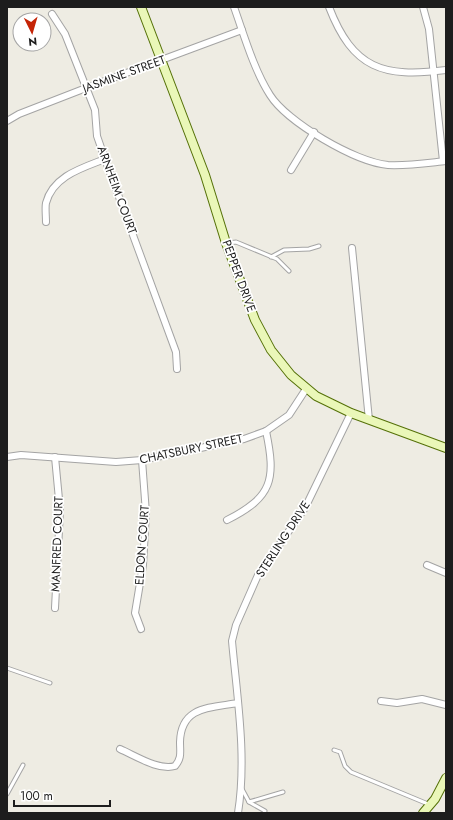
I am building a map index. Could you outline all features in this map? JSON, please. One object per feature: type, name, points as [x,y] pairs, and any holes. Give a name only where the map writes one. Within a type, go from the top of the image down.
[{"type":"street","name":"PEPPER DRIVE","points":[[140,7],[205,175],[226,243],[255,320],[266,343],[284,368],[306,389],[327,402],[369,420],[446,448]]},
{"type":"street","points":[[234,7],[263,82],[270,96],[286,114],[356,156],[376,163],[389,165],[444,161],[435,71],[428,23],[423,7]]},
{"type":"street","points":[[329,7],[344,40],[352,50],[365,60],[382,68],[400,72],[446,70]]},
{"type":"street","name":"ARNHEIM COURT","points":[[52,14],[65,34],[95,110],[97,136],[176,352],[177,369]]},
{"type":"street","name":"JASMINE STREET","points":[[7,121],[19,114],[86,88],[242,30]]},
{"type":"street","points":[[291,170],[314,132]]},
{"type":"street","points":[[46,222],[46,204],[51,191],[58,183],[72,171],[105,159]]},
{"type":"street","points":[[352,248],[369,420]]},
{"type":"street","name":"CHATSBURY STREET","points":[[7,457],[21,455],[55,456],[116,462],[142,460],[244,439],[266,431],[290,414],[306,389]]},
{"type":"street","name":"STERLING DRIVE","points":[[238,813],[242,787],[238,703],[232,641],[236,625],[258,575],[305,508],[351,413]]},
{"type":"street","points":[[227,520],[247,510],[258,500],[268,485],[272,473],[271,455],[266,431]]},
{"type":"street","name":"MANFRED COURT","points":[[55,456],[60,510],[55,608]]},
{"type":"street","name":"ELDON COURT","points":[[141,629],[136,613],[143,565],[146,513],[142,460]]},
{"type":"street","points":[[427,565],[446,573]]},
{"type":"street","points":[[382,701],[393,703],[422,699],[446,705]]},
{"type":"street","points":[[120,749],[159,766],[168,768],[175,766],[182,754],[180,741],[185,722],[191,714],[199,710],[238,703]]},
{"type":"street","points":[[423,813],[430,805],[446,778]]},
{"type":"lane","points":[[226,243],[236,242],[277,259],[289,271]]},
{"type":"lane","points":[[271,257],[284,250],[309,249],[319,246]]},
{"type":"lane","points":[[7,668],[50,683]]},
{"type":"lane","points":[[334,750],[340,752],[345,766],[351,772],[430,805]]},
{"type":"lane","points":[[7,794],[23,765]]},
{"type":"lane","points":[[242,787],[249,802],[265,811],[264,813]]},
{"type":"lane","points":[[249,802],[284,792]]}]
